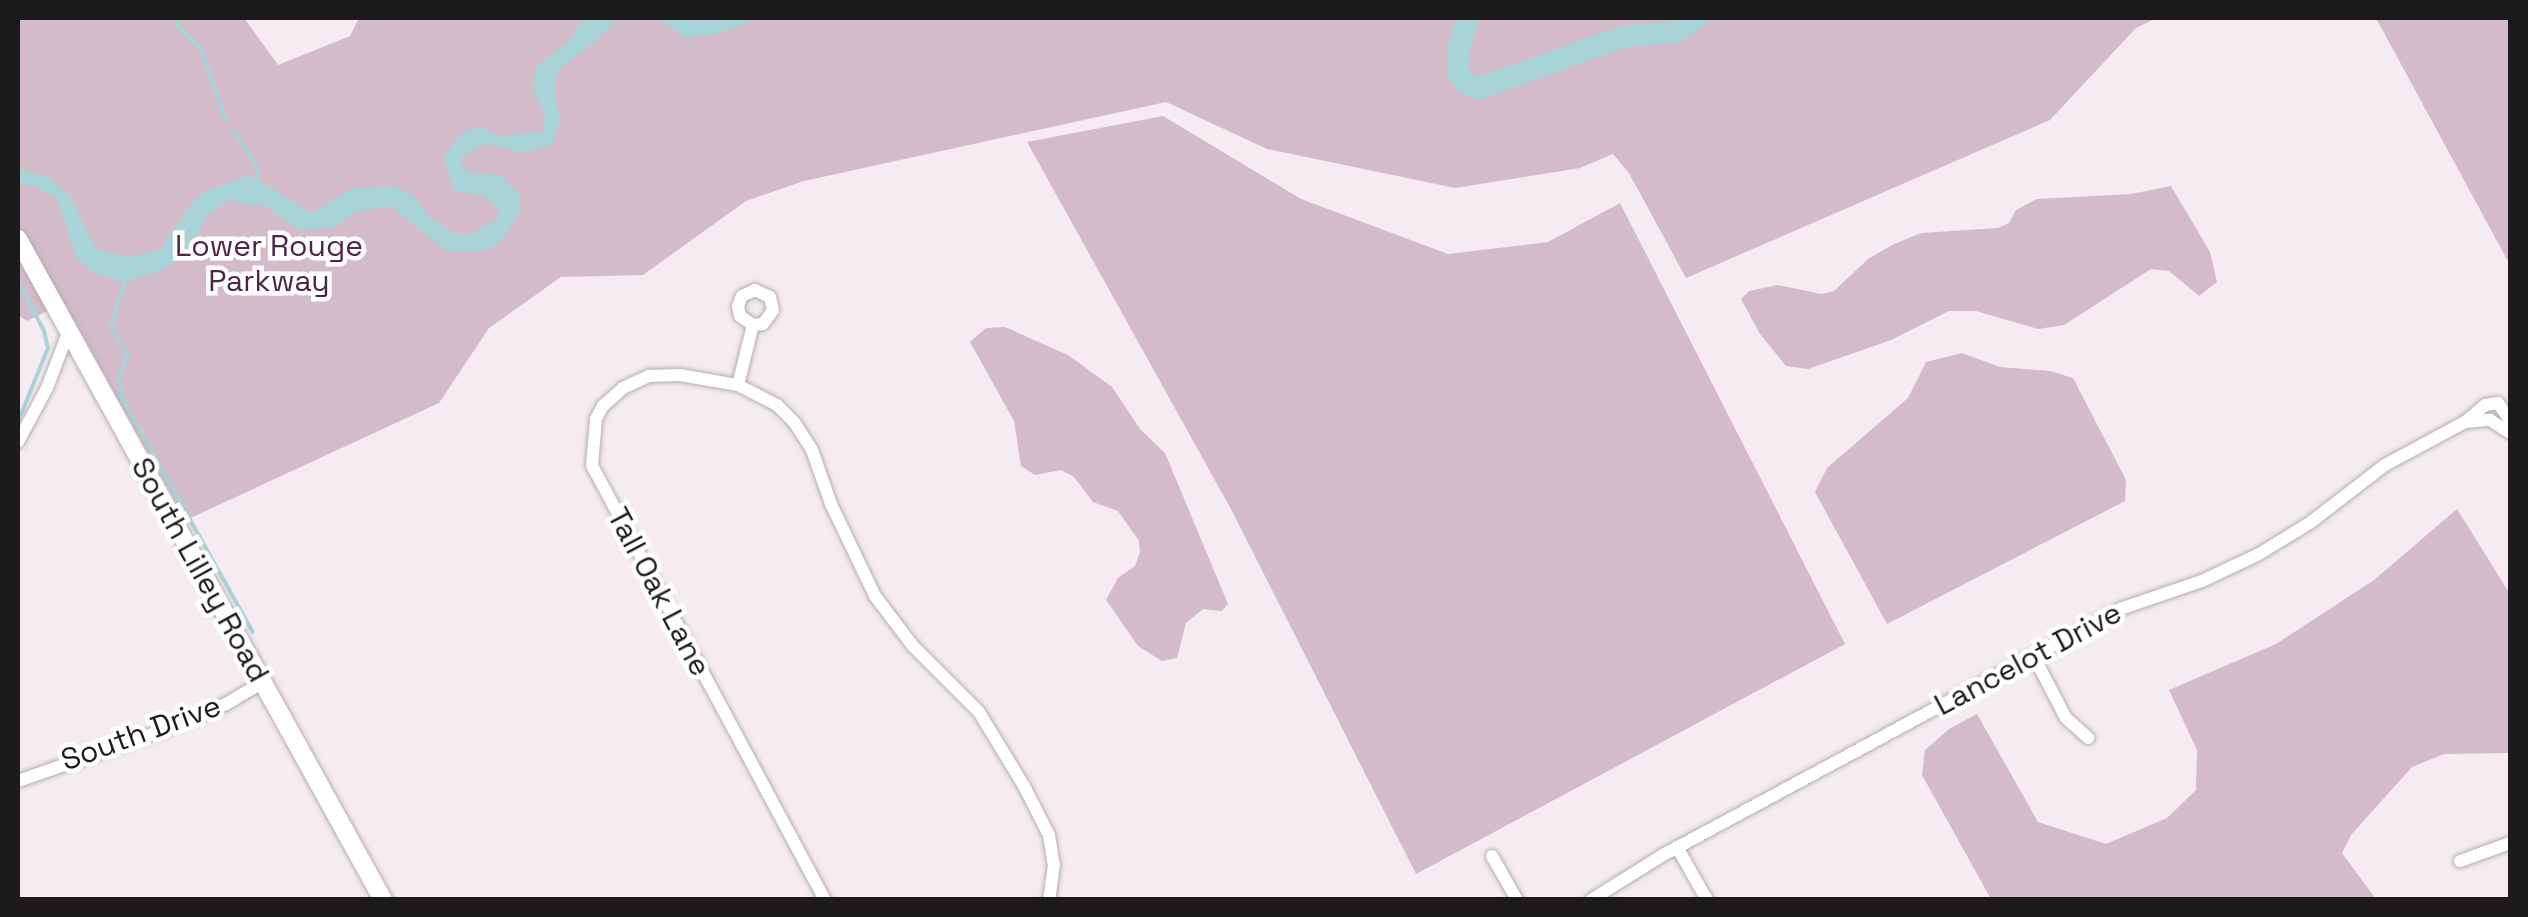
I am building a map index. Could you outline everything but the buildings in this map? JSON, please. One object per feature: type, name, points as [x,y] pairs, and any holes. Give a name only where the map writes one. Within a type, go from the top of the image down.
[{"type":"street","name":"South Lilley Road","points":[[18,240],[383,900]]},
{"type":"street","points":[[753,326],[738,384],[777,406],[794,422],[812,450],[838,522],[875,596],[913,646],[979,712],[997,738],[1049,836],[1054,865],[1049,900]]},
{"type":"street","points":[[18,442],[68,333]]},
{"type":"street","name":"Tall Oak Lane","points":[[738,384],[680,375],[649,376],[623,388],[596,419],[592,465],[825,900]]},
{"type":"street","name":"Lancelot Drive","points":[[1591,900],[1677,847],[2120,609],[2202,581],[2259,554],[2312,522],[2385,465],[2465,422],[2484,405],[2498,403],[2510,420]]},
{"type":"street","name":"Lancelot Drive","points":[[2465,422],[2494,422],[2510,432]]},
{"type":"street","points":[[2033,655],[2066,718],[2088,738]]},
{"type":"street","name":"South Drive","points":[[18,780],[159,732],[226,704],[263,682]]},
{"type":"street","points":[[2460,861],[2510,843]]},
{"type":"street","points":[[1677,847],[1707,900]]},
{"type":"street","points":[[1492,856],[1517,900]]},
{"type":"green space","name":"Lower Rouge Parkway","points":[[18,18],[244,18],[278,65],[350,36],[359,18],[2157,18],[2136,28],[2050,120],[1686,278],[1629,173],[1613,154],[1580,168],[1455,188],[1267,149],[1166,102],[804,181],[746,201],[643,275],[561,277],[489,328],[439,403],[186,520],[64,303],[27,321],[18,315]]},
{"type":"green space","points":[[2376,18],[2510,18],[2510,265]]},
{"type":"green space","points":[[1163,116],[1301,199],[1448,254],[1548,242],[1620,203],[1845,644],[1416,874],[1232,511],[1027,142]]},
{"type":"green space","points":[[2171,186],[2210,252],[2217,282],[2199,296],[2169,271],[2151,269],[2064,325],[2038,329],[1976,311],[1949,311],[1891,340],[1808,369],[1786,366],[1760,334],[1741,299],[1749,291],[1778,285],[1821,294],[1834,291],[1868,259],[1892,245],[1921,233],[1998,228],[2009,223],[2016,210],[2037,199],[2131,194]]},
{"type":"green space","points":[[1005,327],[1068,355],[1112,387],[1140,429],[1165,453],[1228,604],[1222,611],[1203,609],[1186,623],[1177,658],[1162,661],[1138,646],[1106,600],[1118,578],[1135,566],[1140,552],[1139,541],[1118,511],[1093,502],[1074,477],[1061,470],[1035,475],[1021,466],[1014,421],[970,342],[986,328]]},
{"type":"green space","points":[[1962,353],[2000,367],[2050,371],[2073,378],[2126,480],[2125,501],[1887,624],[1815,492],[1827,468],[1908,398],[1926,362]]},
{"type":"green space","points":[[2457,509],[2510,594],[2510,753],[2444,754],[2412,767],[2351,835],[2342,853],[2376,899],[1991,899],[1922,775],[1925,750],[1949,729],[1977,714],[2038,822],[2106,844],[2167,818],[2196,790],[2197,750],[2169,690],[2276,644],[2374,580]]},
{"type":"water","points":[[584,18],[615,18],[610,28],[557,72],[555,99],[561,118],[552,144],[522,153],[484,143],[462,158],[461,165],[470,173],[502,175],[520,196],[520,211],[509,230],[497,245],[483,251],[447,251],[390,206],[357,211],[334,227],[299,230],[262,204],[249,205],[231,199],[206,216],[197,237],[177,261],[153,274],[120,281],[94,273],[77,259],[57,199],[38,187],[18,183],[18,169],[48,176],[71,197],[96,249],[130,257],[161,249],[192,202],[209,189],[250,175],[312,213],[352,188],[393,186],[412,194],[428,215],[452,232],[468,235],[497,219],[499,211],[486,197],[454,190],[443,158],[459,135],[478,126],[500,136],[543,131],[545,115],[533,88],[537,65],[569,41]]},
{"type":"water","points":[[657,18],[756,18],[725,32],[686,38]]},
{"type":"waterway","points":[[176,18],[178,26],[201,48],[226,121]]},
{"type":"waterway","points":[[1468,18],[1458,51],[1458,73],[1466,83],[1479,88],[1625,36],[1675,32],[1697,18]]},
{"type":"waterway","points":[[233,130],[258,168],[256,187]]},
{"type":"waterway","points":[[126,277],[111,326],[128,355],[119,376],[122,398],[253,632]]},
{"type":"waterway","points":[[18,281],[44,331],[48,348],[18,422]]}]
